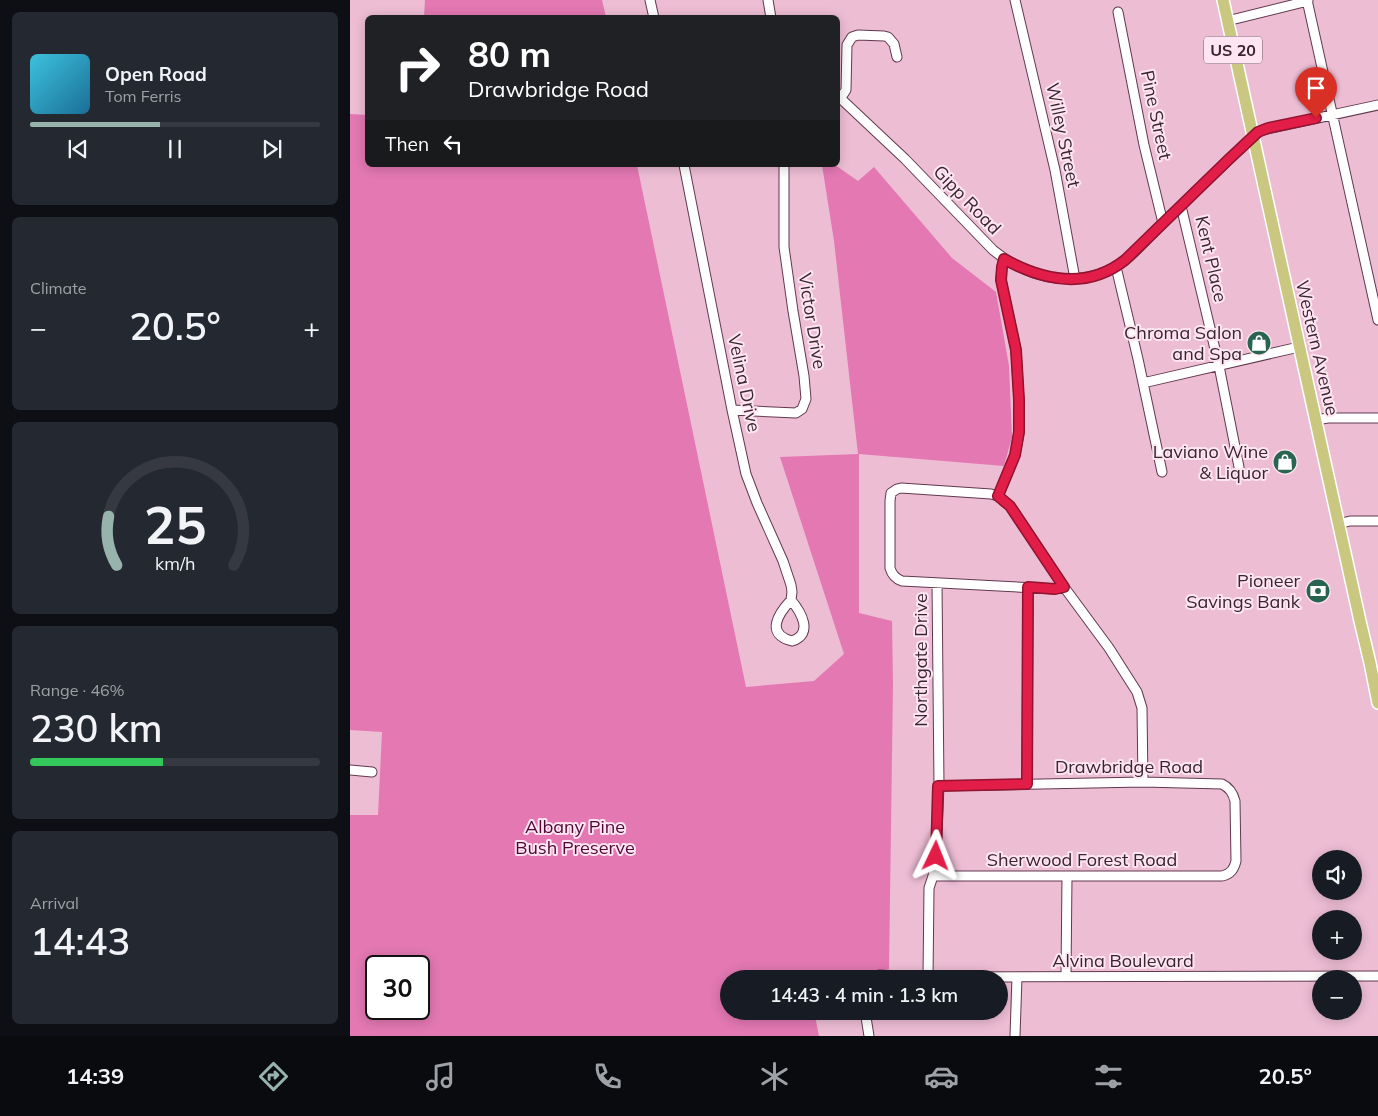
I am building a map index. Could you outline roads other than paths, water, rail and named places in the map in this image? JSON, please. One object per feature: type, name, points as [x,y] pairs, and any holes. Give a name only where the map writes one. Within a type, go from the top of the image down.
[{"type":"main road","name":"Western Avenue","points":[[1222,0],[1338,524],[1374,663],[1378,703]]},
{"type":"street","points":[[650,0],[653,15]]},
{"type":"street","points":[[768,0],[771,15]]},
{"type":"street","name":"Willey Street","points":[[1015,0],[1053,160],[1075,279]]},
{"type":"street","points":[[1227,21],[1308,1],[1378,320]]},
{"type":"street","name":"Pine Street","points":[[1118,12],[1144,145],[1163,223]]},
{"type":"street","points":[[840,97],[846,90],[847,45],[852,37],[858,35],[888,37],[894,44],[897,58]]},
{"type":"street","name":"Gipp Road","points":[[840,99],[905,159],[978,236],[1004,259],[1038,275],[1058,279],[1075,279],[1097,275],[1116,267],[1258,132],[1268,128],[1378,105]]},
{"type":"street","name":"Velina Drive","points":[[684,167],[746,474],[783,560],[791,585],[791,600]]},
{"type":"street","name":"Victor Drive","points":[[732,410],[796,413],[806,403],[804,376],[784,247],[784,167]]},
{"type":"street","name":"Kent Place","points":[[1182,206],[1239,466]]},
{"type":"street","points":[[1004,259],[1001,280],[1016,350],[1019,432],[1015,455],[998,496],[1010,506],[1138,692],[1142,708],[1142,782]]},
{"type":"street","points":[[1116,267],[1162,472]]},
{"type":"street","points":[[1143,383],[1299,347]]},
{"type":"street","points":[[1316,420],[1328,418],[1378,418]]},
{"type":"street","name":"Northgate Drive","points":[[928,970],[929,888],[936,856],[938,786],[937,583],[902,581],[894,577],[890,568],[891,493],[897,488],[901,488],[998,496]]},
{"type":"street","points":[[1338,524],[1350,521],[1378,521]]},
{"type":"street","points":[[937,583],[1055,589],[1064,587]]},
{"type":"street","points":[[1027,784],[1028,587]]},
{"type":"street","points":[[350,770],[372,772]]},
{"type":"street","name":"Drawbridge Road","points":[[938,786],[1142,782],[1222,784],[1233,793],[1235,801],[1236,861],[1234,869],[1230,873]]},
{"type":"street","name":"Sherwood Forest Road","points":[[933,876],[1222,876],[1230,873]]},
{"type":"street","points":[[1066,976],[1067,876]]},
{"type":"street","name":"Alvina Boulevard","points":[[1008,977],[1378,976]]},
{"type":"street","points":[[1014,1036],[1017,977]]},
{"type":"street","points":[[866,1020],[869,1036]]},
{"type":"place","name":"Chroma Salon and Spa","points":[[1259,343]]},
{"type":"place","name":"Laviano Wine & Liquor","points":[[1285,462]]},
{"type":"place","name":"Pioneer Savings Bank","points":[[1318,591]]},
{"type":"park label","name":"Albany Pine Bush Preserve","points":[[575,838]]}]
